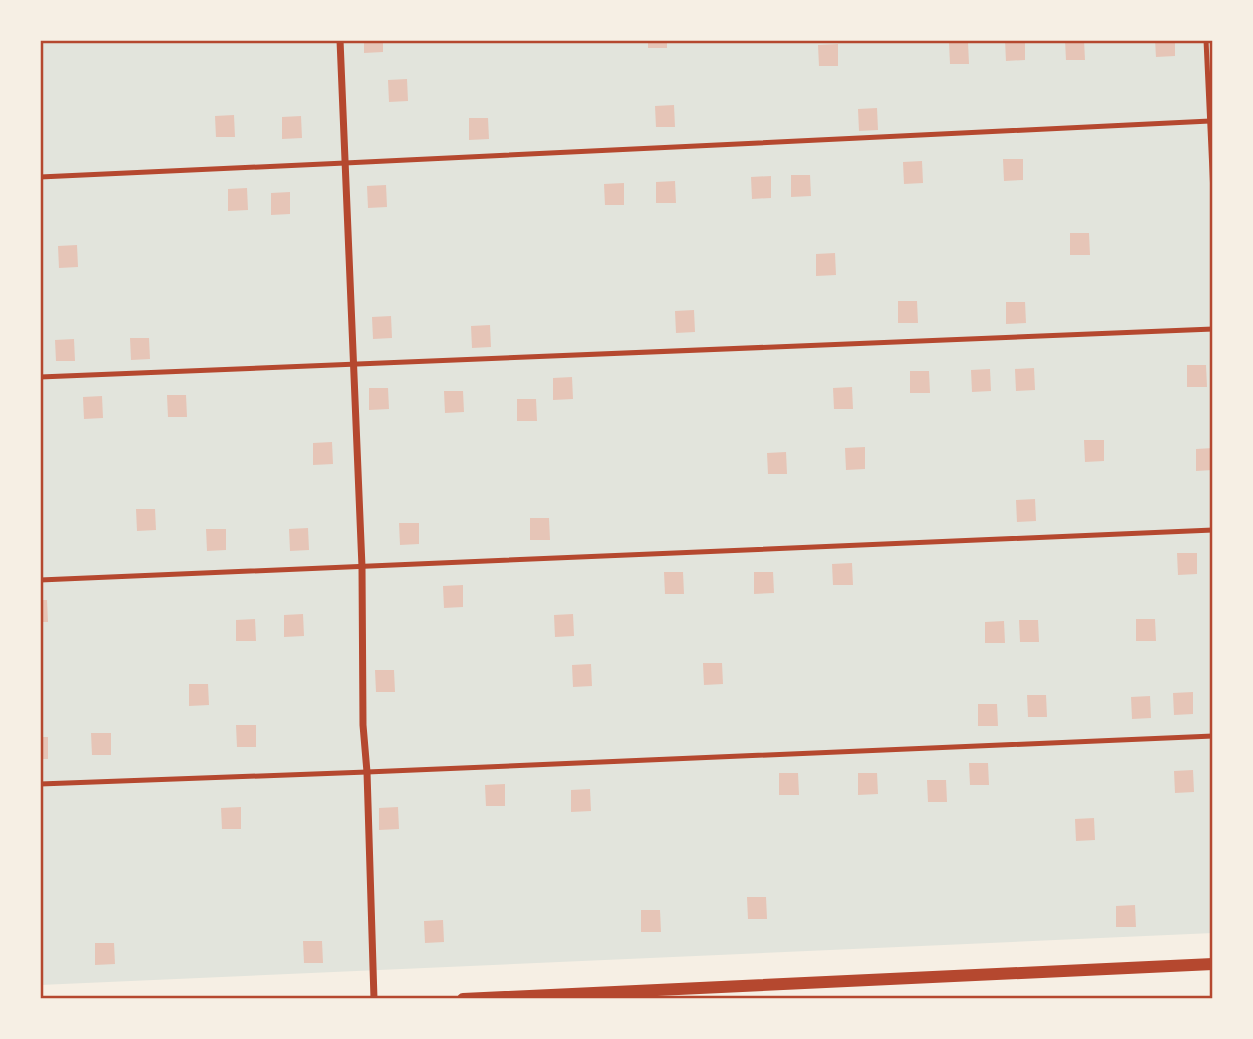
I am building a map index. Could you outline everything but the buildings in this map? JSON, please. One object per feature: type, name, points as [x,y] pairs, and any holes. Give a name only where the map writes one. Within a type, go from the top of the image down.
[{"type":"street","points":[[340,40],[355,364],[362,567],[363,725],[367,772],[374,999]]},
{"type":"street","points":[[463,999],[1213,964]]},
{"type":"lane","points":[[1206,40],[1213,194]]},
{"type":"lane","points":[[40,177],[1210,121]]},
{"type":"lane","points":[[40,377],[1213,329]]},
{"type":"lane","points":[[40,580],[1213,530]]},
{"type":"lane","points":[[40,783],[367,772],[1213,736]]},
{"type":"shaded area","points":[[40,40],[1213,40],[1213,933],[40,985]]}]
